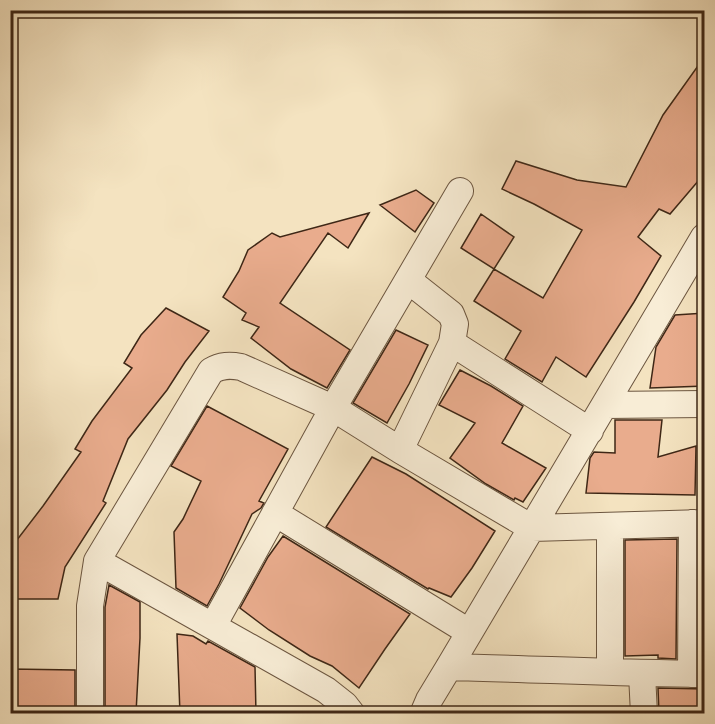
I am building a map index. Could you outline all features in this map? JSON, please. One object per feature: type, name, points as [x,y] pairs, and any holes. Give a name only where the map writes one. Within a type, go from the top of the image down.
[{"type":"street","points":[[213,626],[333,408],[460,191]]},
{"type":"street","points":[[423,714],[448,667],[605,405],[693,277],[705,237]]},
{"type":"street","points":[[400,450],[452,343],[454,324],[451,314],[408,280]]},
{"type":"street","points":[[452,343],[590,431]]},
{"type":"street","points":[[90,714],[90,606],[97,561],[211,371],[227,365],[242,367],[333,408],[532,528],[699,523],[698,674],[448,667]]},
{"type":"street","points":[[605,405],[705,404]]},
{"type":"street","points":[[275,513],[469,632]]},
{"type":"street","points":[[610,526],[610,671]]},
{"type":"street","points":[[97,561],[326,690],[345,705],[352,714]]},
{"type":"street","points":[[642,674],[644,714]]},
{"type":"building","points":[[705,56],[705,173],[670,214],[659,209],[638,237],[661,256],[586,377],[556,357],[542,382],[505,359],[521,331],[474,301],[494,269],[543,298],[582,230],[502,189],[516,161],[577,180],[626,187],[663,115]]},
{"type":"building","points":[[416,190],[434,203],[415,232],[380,205]]},
{"type":"building","points":[[369,213],[348,248],[328,233],[280,303],[350,350],[327,388],[291,369],[251,338],[259,327],[242,320],[246,313],[223,297],[239,271],[248,250],[272,233],[280,237]]},
{"type":"building","points":[[481,214],[514,237],[494,269],[461,248]]},
{"type":"building","points":[[166,308],[209,331],[167,390],[128,439],[103,501],[106,503],[65,567],[58,599],[10,599],[10,549],[81,452],[75,449],[92,421],[132,368],[124,363],[141,335]]},
{"type":"building","points":[[705,313],[705,386],[650,388],[656,347],[675,315]]},
{"type":"building","points":[[396,330],[428,345],[387,423],[353,403]]},
{"type":"building","points":[[460,370],[523,406],[502,443],[546,468],[523,502],[515,498],[514,500],[486,484],[450,458],[475,423],[439,405]]},
{"type":"building","points":[[207,406],[288,449],[259,501],[264,503],[252,514],[207,606],[176,588],[174,532],[183,519],[201,481],[171,466]]},
{"type":"building","points":[[615,420],[662,420],[658,457],[696,446],[695,495],[586,493],[590,458],[594,452],[615,453]]},
{"type":"building","points":[[372,457],[406,474],[495,531],[451,597],[428,589],[326,527]]},
{"type":"building","points":[[283,536],[410,614],[359,688],[332,666],[310,656],[240,608],[268,557]]},
{"type":"building","points":[[677,539],[676,659],[658,658],[658,655],[625,656],[625,540]]},
{"type":"building","points":[[109,585],[140,602],[136,713],[105,713],[105,607]]},
{"type":"building","points":[[177,634],[193,636],[206,644],[208,641],[255,667],[256,714],[180,714]]},
{"type":"building","points":[[10,669],[75,670],[75,712],[71,714],[10,714]]},
{"type":"building","points":[[658,688],[705,689],[705,714],[659,714]]}]
